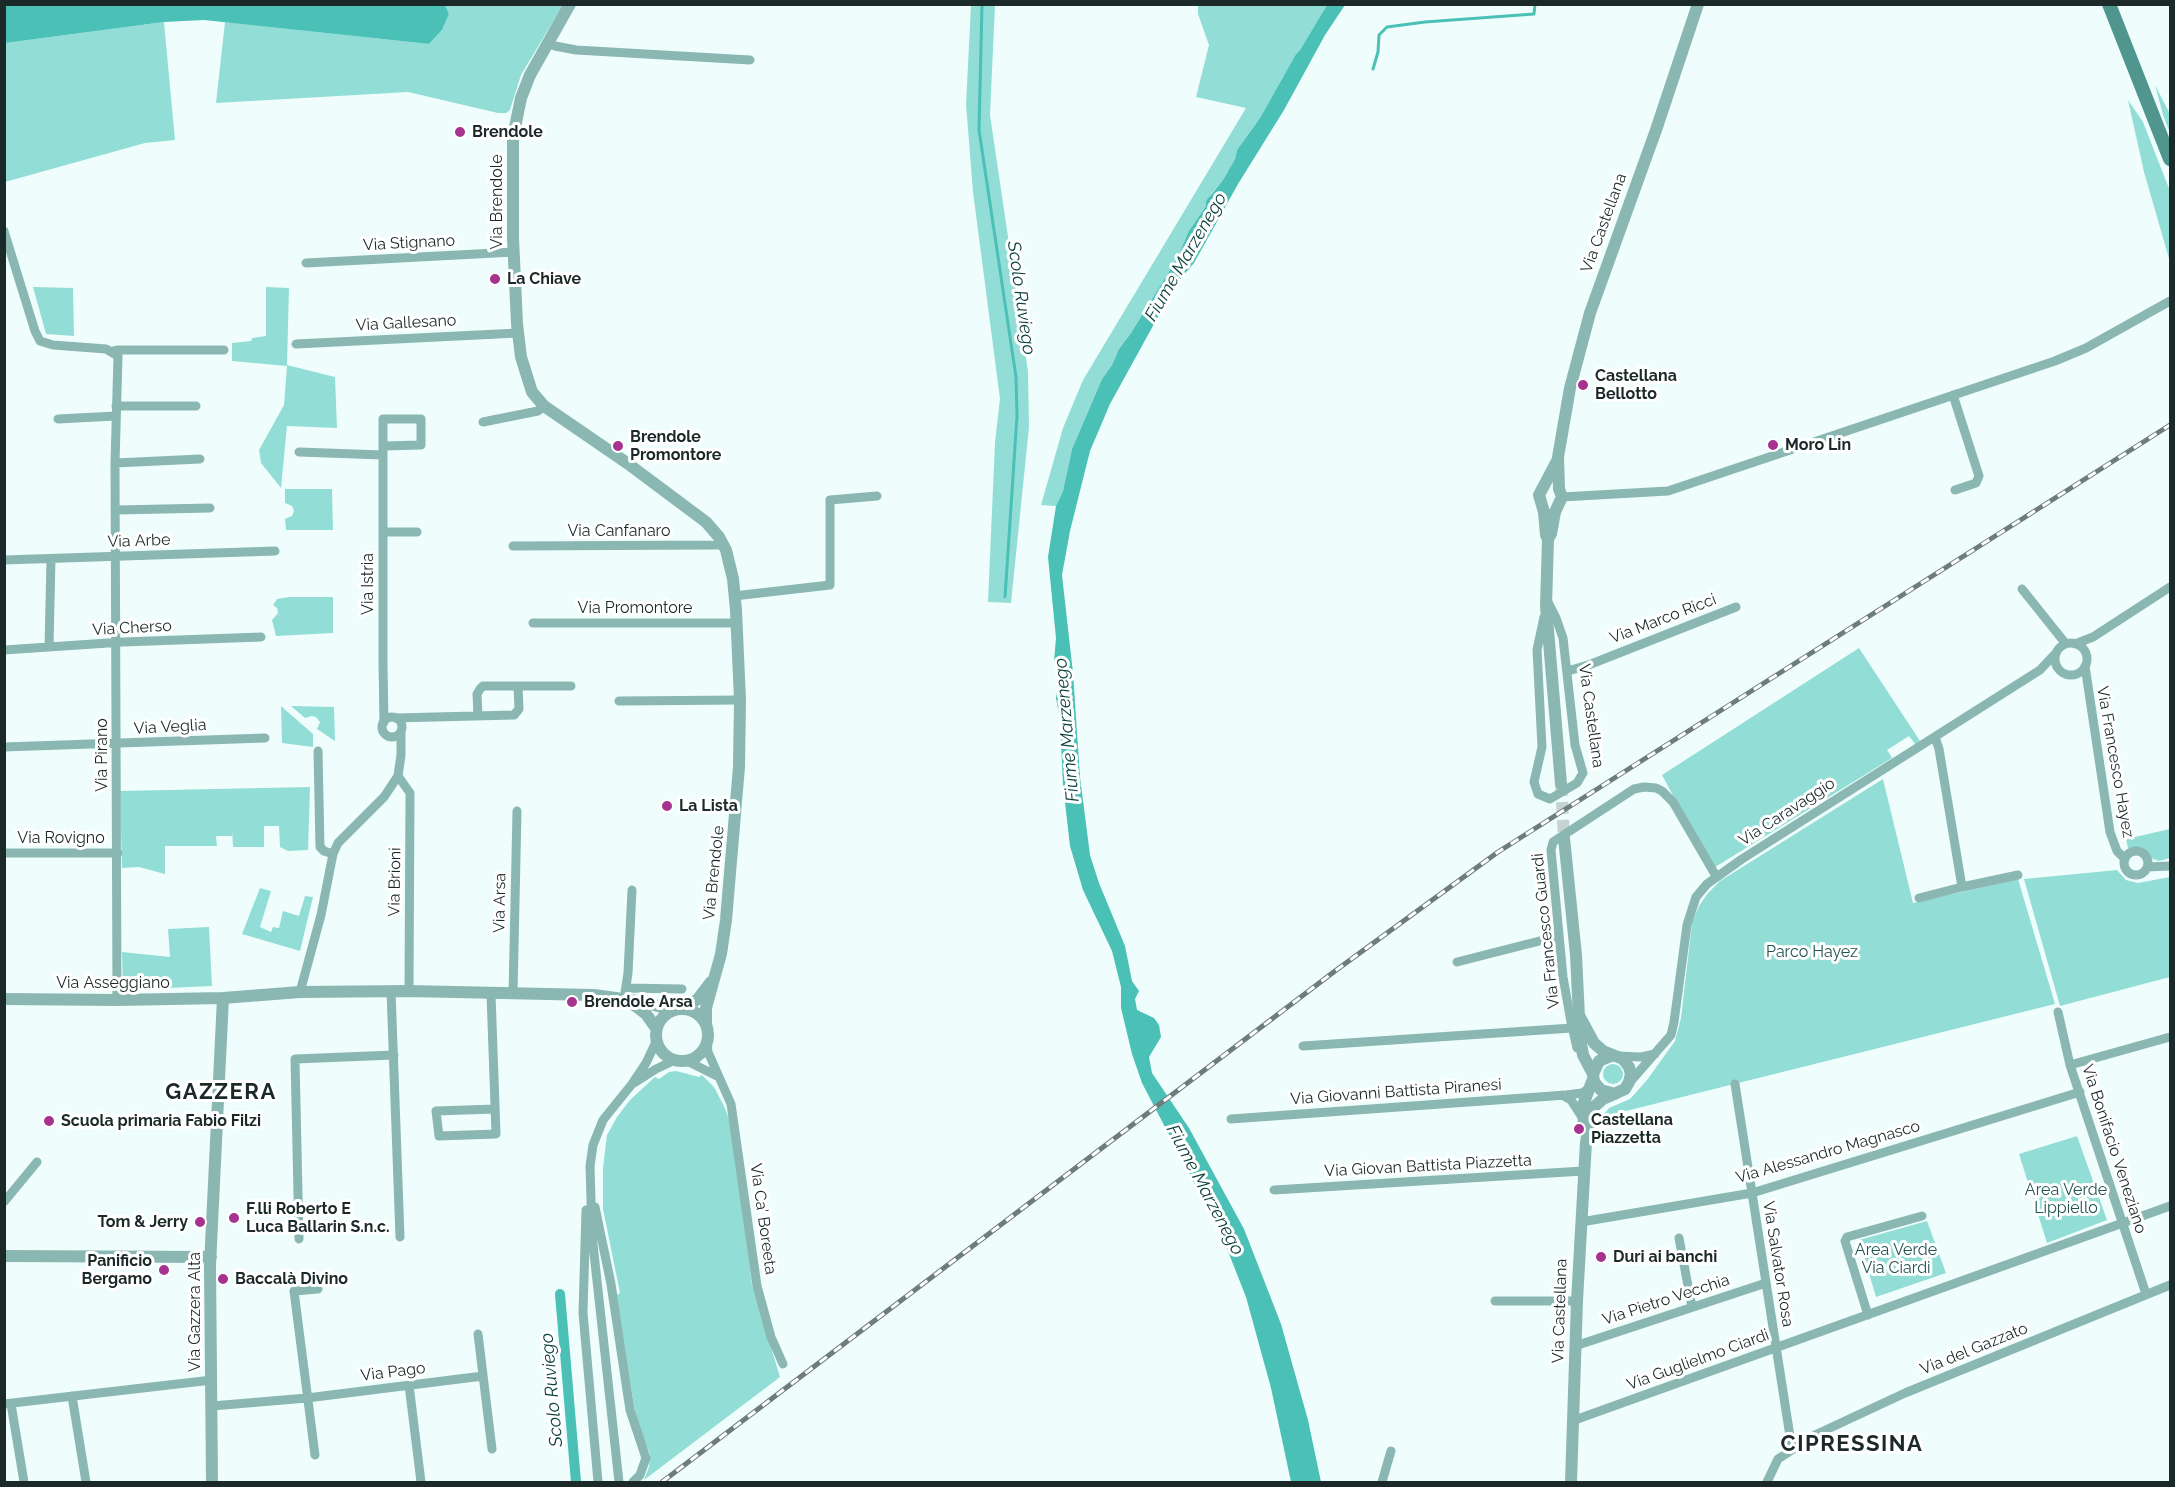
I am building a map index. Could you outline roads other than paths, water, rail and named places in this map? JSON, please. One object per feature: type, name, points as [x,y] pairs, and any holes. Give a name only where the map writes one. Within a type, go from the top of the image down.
[{"type":"main road","points":[[2109,4],[2170,159]]},
{"type":"street","name":"Via Brendole","points":[[570,4],[530,75],[521,98],[515,127],[513,151],[514,252],[521,357],[532,392],[544,406],[692,512],[713,530],[723,543],[729,561],[737,623],[740,700],[739,767],[726,920],[706,1008],[706,1025]]},
{"type":"street","name":"Via Castellana","points":[[1548,539],[1560,497],[1558,457],[1570,388],[1594,302],[1656,130],[1698,4]]},
{"type":"street","points":[[547,42],[576,50],[750,60]]},
{"type":"street","points":[[4,231],[34,331],[40,340],[52,345],[113,351],[224,350]]},
{"type":"street","name":"Via Stignano","points":[[306,263],[514,252]]},
{"type":"street","points":[[1541,502],[1549,507],[1560,497],[1668,491],[2055,361],[2086,348],[2170,301]]},
{"type":"street","name":"Via Gallesano","points":[[296,344],[518,333]]},
{"type":"street","name":"Via Pirano","points":[[113,351],[118,356],[116,411],[117,1000]]},
{"type":"street","points":[[1953,395],[1979,476],[1976,483],[1955,490]]},
{"type":"street","points":[[58,419],[116,411],[196,406]]},
{"type":"street","points":[[483,422],[538,411],[544,406]]},
{"type":"street","name":"Via Istria","points":[[383,451],[421,445],[421,419],[383,419],[383,451],[383,532],[384,722]]},
{"type":"street","points":[[299,452],[383,451]]},
{"type":"street","name":"Via Castellana","points":[[1558,457],[1539,495],[1548,539],[1546,602],[1561,784]]},
{"type":"street","points":[[116,464],[200,459]]},
{"type":"street","points":[[1542,489],[1551,485],[1560,497]]},
{"type":"street","points":[[734,596],[830,585],[830,500],[878,496]]},
{"type":"street","points":[[116,510],[210,508]]},
{"type":"street","points":[[383,532],[417,532]]},
{"type":"street","name":"Via Canfanaro","points":[[513,546],[718,545],[723,543]]},
{"type":"street","name":"Via Arbe","points":[[4,560],[275,551]]},
{"type":"street","points":[[49,647],[51,559]]},
{"type":"street","name":"Via Caravaggio","points":[[1627,1086],[1668,1040],[1673,1028],[1683,950],[1693,904],[1701,891],[1716,876],[2040,670],[2058,650],[2093,637],[2170,587]]},
{"type":"street","points":[[2022,589],[2071,644],[2085,652]]},
{"type":"street","name":"Via Castellana","points":[[1546,602],[1556,618],[1563,638],[1575,745],[1583,773],[1580,780],[1573,786],[1553,798],[1546,799],[1538,794],[1534,782],[1543,740],[1537,650],[1546,602]]},
{"type":"street","name":"Via Marco Ricci","points":[[1568,670],[1591,664],[1736,607]]},
{"type":"street","name":"Via Promontore","points":[[533,623],[737,623]]},
{"type":"street","name":"Via Cherso","points":[[4,650],[261,637]]},
{"type":"street","name":"Via Caravaggio","points":[[2040,670],[2055,671],[2058,669],[2067,675],[2077,674],[2085,666],[2085,652],[2093,637]]},
{"type":"street","points":[[2055,654],[2058,669]]},
{"type":"street","name":"Via Francesco Hayez","points":[[2085,666],[2088,701],[2110,832],[2117,851],[2125,859]]},
{"type":"street","points":[[401,732],[393,738],[387,736],[382,728],[384,722],[389,718],[515,714],[519,709],[518,686]]},
{"type":"street","points":[[478,716],[477,694],[481,688],[571,686]]},
{"type":"street","points":[[619,701],[740,700]]},
{"type":"street","points":[[300,992],[321,915],[333,854],[338,843],[384,797],[398,776],[401,755],[401,722],[396,718]]},
{"type":"street","points":[[1935,736],[1962,887]]},
{"type":"street","name":"Via Veglia","points":[[4,747],[117,745],[265,738]]},
{"type":"street","points":[[318,751],[320,844],[323,850],[333,854]]},
{"type":"street","name":"Via Brioni","points":[[398,776],[410,794],[408,991]]},
{"type":"street","name":"Via Francesco Guardi","points":[[1583,1055],[1579,1052],[1572,1028],[1559,936],[1551,850],[1553,842],[1634,789],[1656,788],[1668,796],[1716,876]]},
{"type":"street","name":"Via Arsa","points":[[513,994],[516,811]]},
{"type":"street","points":[[1564,838],[1583,1055],[1592,1080],[1601,1090],[1616,1094]]},
{"type":"street","points":[[2147,867],[2146,857],[2140,852],[2133,852],[2125,859],[2127,870],[2133,874],[2140,874],[2147,867],[2170,866]]},
{"type":"street","name":"Via Rovigno","points":[[4,853],[118,853]]},
{"type":"street","points":[[1919,898],[2018,874]]},
{"type":"street","points":[[626,996],[632,890]]},
{"type":"street","points":[[1457,962],[1559,936]]},
{"type":"street","name":"Via Brendole","points":[[678,1009],[698,999],[715,976]]},
{"type":"street","points":[[223,998],[300,992],[391,991],[626,996],[682,989]]},
{"type":"street","points":[[391,991],[400,1238]]},
{"type":"street","points":[[491,994],[496,1134],[439,1136],[436,1111],[495,1108]]},
{"type":"street","points":[[626,996],[698,1014],[706,1025],[707,1042],[703,1051],[696,1057],[656,1069],[632,1084]]},
{"type":"street","points":[[626,996],[646,1014],[656,1028]]},
{"type":"street","name":"Via Asseggiano","points":[[4,999],[223,998]]},
{"type":"street","name":"Via Gazzera Alta","points":[[212,1482],[211,1257],[223,998]]},
{"type":"street","points":[[598,1482],[583,1294],[584,1223],[591,1156],[597,1134],[611,1108],[632,1084],[646,1063],[656,1042],[656,1028],[665,1014],[678,1009]]},
{"type":"street","name":"Via Bonifacio Veneziano","points":[[2058,1012],[2070,1065],[2146,1294]]},
{"type":"street","points":[[1580,1017],[1593,1043],[1626,1063],[1630,1071],[1627,1086]]},
{"type":"street","name":"Via Francesco Guardi","points":[[1302,1046],[1572,1028]]},
{"type":"street","points":[[2070,1065],[2170,1037]]},
{"type":"street","points":[[656,1042],[661,1051],[719,1077]]},
{"type":"street","name":"Via Ca' Boreeta","points":[[707,1042],[708,1052],[731,1104],[757,1286],[771,1337],[783,1364]]},
{"type":"street","points":[[1592,1080],[1599,1061],[1614,1056],[1641,1057],[1654,1054]]},
{"type":"street","points":[[299,1239],[295,1059],[394,1055]]},
{"type":"street","name":"Via Castellana","points":[[1586,1142],[1583,1106],[1592,1080]]},
{"type":"street","name":"Via Giovanni Battista Piranesi","points":[[1232,1119],[1582,1093],[1592,1080]]},
{"type":"street","name":"Via Salvator Rosa","points":[[1735,1084],[1792,1449]]},
{"type":"street","name":"Via Castellana","points":[[1571,1482],[1576,1301],[1586,1142],[1595,1106],[1627,1086]]},
{"type":"street","name":"Via Alessandro Magnasco","points":[[1581,1222],[1752,1193],[2080,1092]]},
{"type":"street","points":[[1562,1095],[1572,1101],[1583,1120]]},
{"type":"street","points":[[4,1202],[37,1162]]},
{"type":"street","name":"Via Giovan Battista Piazzetta","points":[[1274,1190],[1583,1172]]},
{"type":"street","points":[[589,1187],[592,1235],[619,1482]]},
{"type":"street","points":[[589,1187],[611,1284],[630,1410],[646,1458],[640,1475],[633,1482]]},
{"type":"street","name":"Via Guglielmo Ciardi","points":[[1572,1421],[2170,1206]]},
{"type":"street","points":[[1868,1315],[1845,1241],[1847,1237],[1922,1216]]},
{"type":"street","points":[[1679,1238],[1692,1307]]},
{"type":"street","points":[[4,1256],[211,1257]]},
{"type":"street","name":"Via Pietro Vecchia","points":[[1575,1346],[1766,1283]]},
{"type":"street","name":"Via del Gazzato","points":[[1767,1482],[1778,1459],[1815,1435],[1905,1393],[2170,1285]]},
{"type":"street","points":[[315,1455],[294,1291],[318,1290]]},
{"type":"street","points":[[1495,1301],[1576,1301]]},
{"type":"street","points":[[478,1334],[492,1449]]},
{"type":"street","name":"Via Pago","points":[[212,1406],[307,1398],[483,1376]]},
{"type":"street","points":[[24,1482],[8,1404],[212,1380]]},
{"type":"street","points":[[409,1385],[422,1482]]},
{"type":"street","points":[[72,1396],[86,1482]]},
{"type":"street","points":[[1382,1482],[1390,1451]]},
{"type":"water","points":[[5,5],[445,5],[449,14],[442,30],[429,44],[204,20],[164,22],[5,43]]},
{"type":"water","name":"Fiume Marzenego","points":[[1327,5],[1345,5],[1325,35],[1284,110],[1238,184],[1194,263],[1176,284],[1110,404],[1090,451],[1070,531],[1062,575],[1073,673],[1080,777],[1090,855],[1125,946],[1132,981],[1139,991],[1135,999],[1137,1010],[1154,1018],[1159,1025],[1161,1037],[1149,1057],[1152,1073],[1189,1128],[1244,1229],[1281,1324],[1308,1420],[1321,1482],[1291,1482],[1271,1388],[1246,1297],[1222,1236],[1142,1083],[1132,1054],[1121,1008],[1121,987],[1112,951],[1083,890],[1070,846],[1063,785],[1060,720],[1056,698],[1059,682],[1054,661],[1056,638],[1048,557],[1056,506],[1063,491],[1072,449],[1102,379],[1178,257],[1189,231],[1206,206],[1206,201],[1223,180],[1235,159],[1237,150],[1260,118]]},
{"type":"waterway","name":"Scolo Ruviego","points":[[982,4],[979,130],[1016,377],[1017,416],[1005,597]]},
{"type":"waterway","points":[[1373,69],[1378,52],[1379,35],[1387,27],[1534,14],[1535,4]]},
{"type":"waterway","name":"Scolo Ruviego","points":[[560,1294],[576,1482]]},
{"type":"tunnel","points":[[1561,784],[1564,838]]},
{"type":"railway","points":[[662,1482],[1335,971],[1498,852],[2170,425]]},
{"type":"place","name":"Brendole","points":[[460,132]]},
{"type":"place","name":"La Chiave","points":[[495,279]]},
{"type":"place","name":"Castellana Bellotto","points":[[1583,385]]},
{"type":"place","name":"Moro Lin","points":[[1773,445]]},
{"type":"place","name":"Brendole Promontore","points":[[618,446]]},
{"type":"place","name":"La Lista","points":[[667,806]]},
{"type":"place","name":"Brendole Arsa","points":[[572,1002]]},
{"type":"place","name":"Scuola primaria Fabio Filzi","points":[[49,1121]]},
{"type":"place","name":"Castellana Piazzetta","points":[[1579,1129]]},
{"type":"place","name":"F.lli Roberto E Luca Ballarin S.n.c.","points":[[234,1218]]},
{"type":"place","name":"Tom & Jerry","points":[[200,1222]]},
{"type":"place","name":"Duri ai banchi","points":[[1601,1257]]},
{"type":"place","name":"Panificio Bergamo","points":[[164,1270]]},
{"type":"place","name":"Baccalà Divino","points":[[223,1279]]},
{"type":"district","name":"GAZZERA","points":[[221,1092]]},
{"type":"district","name":"CIPRESSINA","points":[[1852,1444]]},
{"type":"park label","name":"Parco Hayez","points":[[1812,952]]},
{"type":"park label","name":"Area Verde Lippiello","points":[[2066,1199]]},
{"type":"park label","name":"Area Verde Via Ciardi","points":[[1896,1259]]}]
